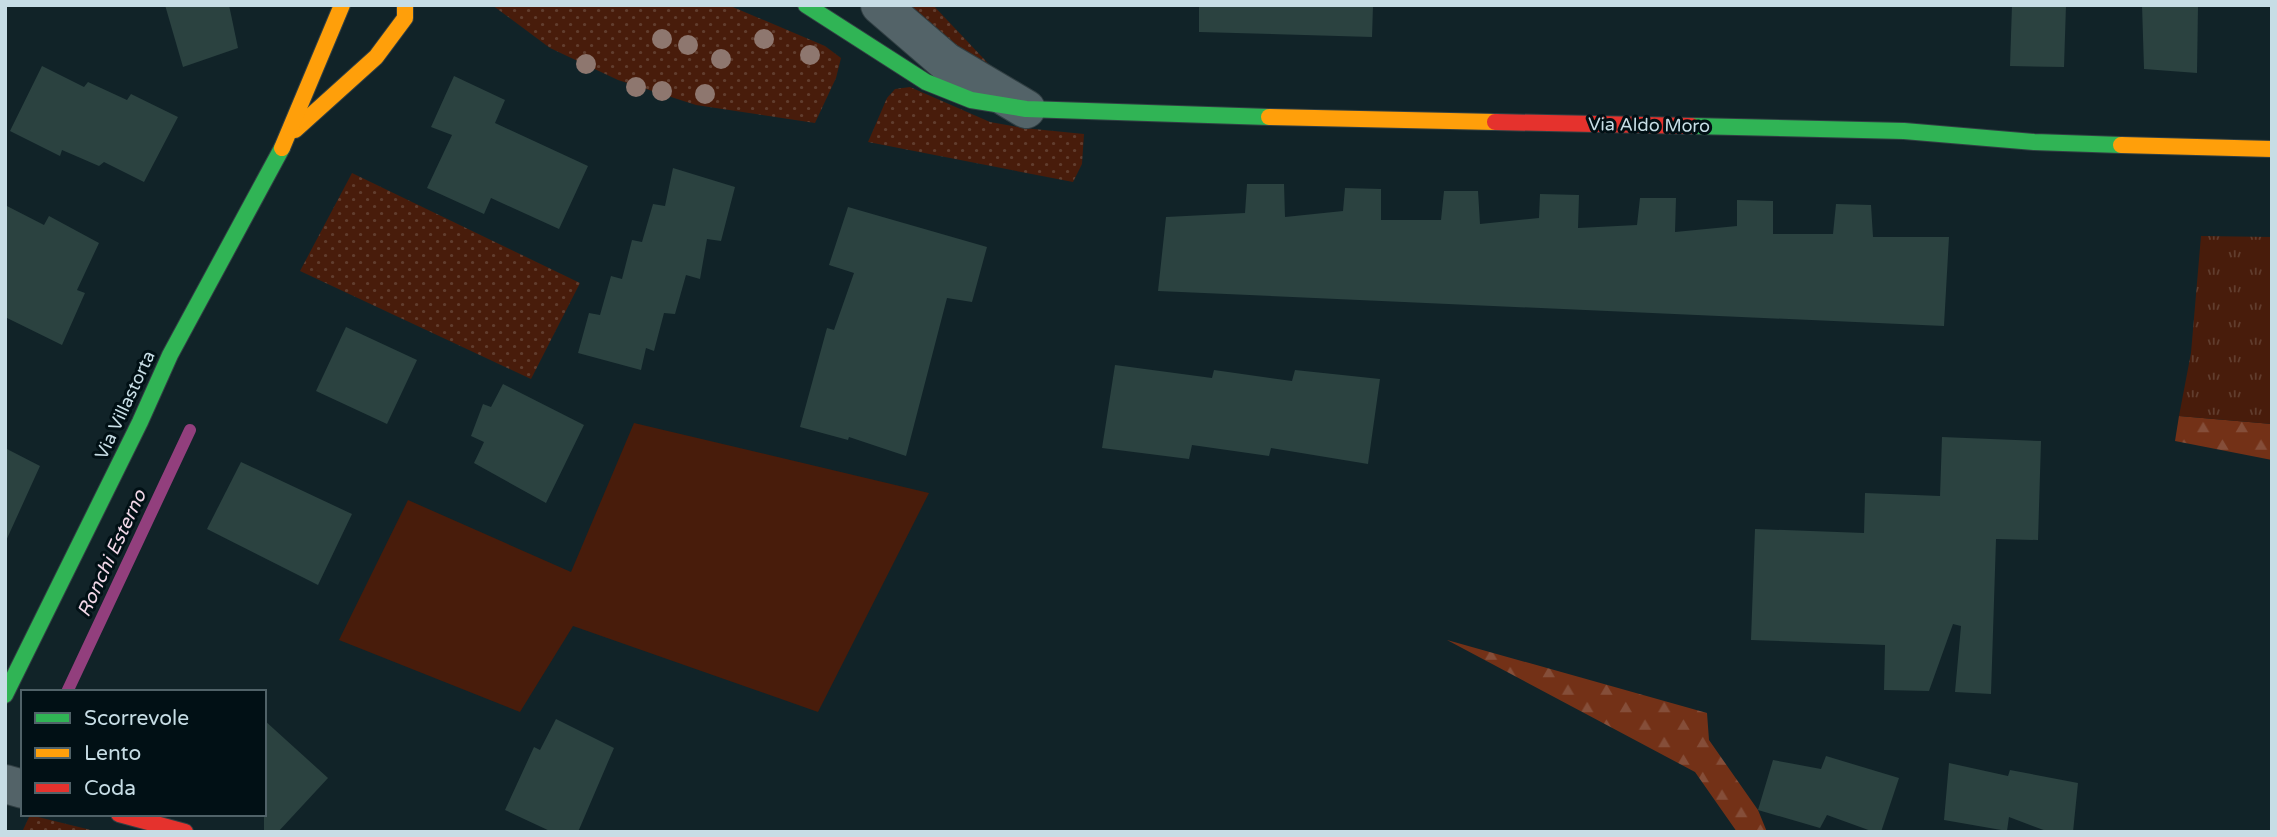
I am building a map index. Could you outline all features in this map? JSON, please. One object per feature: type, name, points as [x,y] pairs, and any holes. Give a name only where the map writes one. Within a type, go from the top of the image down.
[{"type":"street","points":[[289,136],[342,5]]},
{"type":"street","points":[[289,136],[376,57],[405,18],[405,5]]},
{"type":"street","name":"Via Aldo Moro","points":[[880,5],[945,61],[1026,108]]},
{"type":"street","name":"Via Aldo Moro","points":[[818,9],[926,82],[971,100],[1026,108],[1249,117],[1904,131],[2034,142],[2272,149]]},
{"type":"street","name":"Via Villastorta","points":[[5,695],[140,422],[170,355],[289,136]]},
{"type":"street","points":[[126,816],[185,832]]},
{"type":"green space","points":[[492,5],[728,5],[825,46],[841,58],[836,78],[815,123],[696,105],[618,80],[550,48]]},
{"type":"green space","points":[[904,5],[933,5],[1000,76],[988,71]]},
{"type":"green space","points":[[910,87],[990,122],[1084,134],[1082,164],[1073,182],[868,142],[887,98],[895,89]]},
{"type":"green space","points":[[352,173],[580,283],[531,379],[300,271]]},
{"type":"green space","points":[[2201,236],[2272,237],[2272,424],[2179,416],[2191,353]]},
{"type":"green space","points":[[2179,416],[2272,424],[2272,460],[2175,441]]},
{"type":"green space","points":[[634,423],[929,493],[818,712],[573,626],[520,712],[339,640],[408,500],[571,572]]},
{"type":"green space","points":[[1447,640],[1707,713],[1709,740],[1758,810],[1767,832],[1737,832],[1695,772]]},
{"type":"green space","points":[[30,816],[34,816],[99,832],[22,832]]},
{"type":"building","points":[[165,5],[229,5],[238,48],[183,67]]},
{"type":"building","points":[[1199,5],[1373,5],[1372,37],[1199,32]]},
{"type":"building","points":[[2012,5],[2066,5],[2064,67],[2010,66]]},
{"type":"building","points":[[2142,5],[2198,5],[2197,73],[2144,69]]},
{"type":"building","points":[[42,66],[84,87],[88,82],[127,100],[131,94],[178,117],[144,182],[104,162],[99,166],[62,150],[60,156],[10,131]]},
{"type":"building","points":[[454,76],[505,100],[495,123],[588,166],[559,229],[491,198],[484,214],[427,188],[452,135],[431,127]]},
{"type":"building","points":[[673,168],[735,187],[721,241],[707,239],[700,279],[686,275],[675,314],[664,313],[654,351],[646,348],[641,370],[578,353],[589,313],[600,315],[611,276],[622,279],[632,240],[642,242],[653,204],[665,206]]},
{"type":"building","points":[[1247,184],[1284,184],[1285,217],[1343,211],[1345,188],[1381,189],[1381,220],[1441,220],[1444,191],[1478,191],[1480,224],[1539,218],[1540,194],[1579,195],[1578,228],[1637,225],[1640,198],[1676,198],[1675,232],[1737,226],[1737,200],[1773,201],[1773,234],[1833,234],[1836,204],[1871,205],[1873,237],[1949,237],[1944,326],[1158,291],[1166,217],[1245,213]]},
{"type":"building","points":[[5,205],[44,225],[49,216],[99,243],[77,290],[85,293],[62,345],[5,317]]},
{"type":"building","points":[[848,207],[987,247],[972,302],[947,298],[906,456],[849,437],[848,440],[800,427],[827,328],[834,330],[854,273],[829,265]]},
{"type":"building","points":[[346,327],[417,360],[387,424],[316,391]]},
{"type":"building","points":[[1115,365],[1212,378],[1214,370],[1292,381],[1295,370],[1380,379],[1368,464],[1271,448],[1269,456],[1192,445],[1189,459],[1102,448]]},
{"type":"building","points":[[503,384],[584,425],[546,503],[474,463],[484,442],[471,436],[483,404],[491,407]]},
{"type":"building","points":[[1942,437],[2041,441],[2038,540],[1996,539],[1991,694],[1955,692],[1961,626],[1953,624],[1929,691],[1884,690],[1885,645],[1751,640],[1755,529],[1864,533],[1865,493],[1940,496]]},
{"type":"building","points":[[5,448],[40,466],[5,543]]},
{"type":"building","points":[[241,462],[352,514],[318,585],[207,529]]},
{"type":"building","points":[[556,719],[614,748],[578,832],[552,832],[505,810],[534,747],[540,750]]},
{"type":"building","points":[[266,722],[328,778],[278,832],[264,832]]},
{"type":"building","points":[[1826,756],[1899,778],[1881,832],[1874,832],[1827,815],[1820,828],[1758,810],[1773,760],[1821,769]]},
{"type":"building","points":[[1949,763],[2008,776],[2010,770],[2078,783],[2073,832],[2049,832],[2009,817],[2007,831],[1944,820]]},
{"type":"waterway","name":"Ronchi Esterno","points":[[68,690],[190,430]]},
{"type":"traffic: fast","points":[[806,5],[926,82],[971,100],[1026,109],[1269,117]]},
{"type":"traffic: fast","points":[[1692,126],[1904,131],[2034,142],[2121,145]]},
{"type":"traffic: fast","points":[[5,695],[140,422],[170,355],[282,148]]},
{"type":"traffic: slow","points":[[282,148],[342,5]]},
{"type":"traffic: slow","points":[[295,130],[376,57],[405,18],[405,5]]},
{"type":"traffic: slow","points":[[1269,117],[1495,122]]},
{"type":"traffic: slow","points":[[2121,145],[2272,149]]},
{"type":"traffic: jam","points":[[1495,122],[1692,126]]},
{"type":"traffic: jam","points":[[126,816],[185,832]]}]
